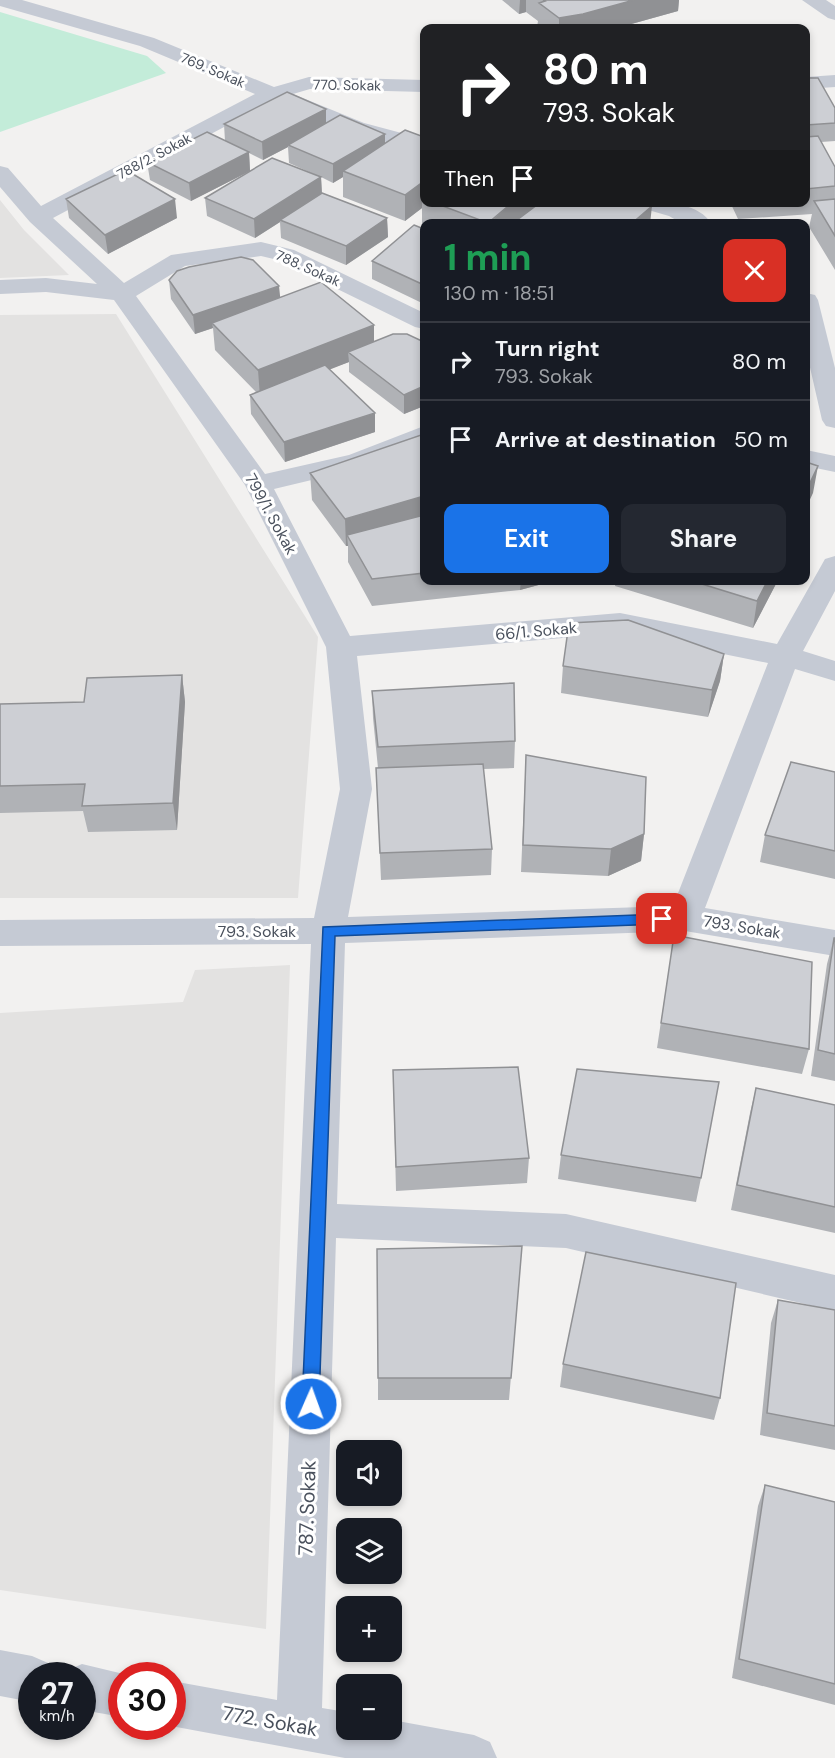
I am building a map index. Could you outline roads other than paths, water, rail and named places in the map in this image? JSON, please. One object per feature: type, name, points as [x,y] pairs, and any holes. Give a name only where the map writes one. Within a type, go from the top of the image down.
[{"type":"street","name":"769. Sokak","points":[[0,0],[147,42],[356,128],[420,144]]},
{"type":"street","points":[[812,0],[835,14]]},
{"type":"street","points":[[810,83],[835,81]]},
{"type":"street","name":"770. Sokak","points":[[271,94],[309,83],[420,86]]},
{"type":"street","name":"788/2. Sokak","points":[[38,217],[271,94]]},
{"type":"street","name":"799/1. Sokak","points":[[0,173],[38,217],[122,294],[258,484],[340,647],[356,789],[328,931]]},
{"type":"street","points":[[663,207],[692,219]]},
{"type":"street","name":"788. Sokak","points":[[122,294],[179,260],[261,249],[286,255],[420,320]]},
{"type":"street","points":[[0,287],[46,285],[122,294]]},
{"type":"street","points":[[810,317],[835,420]]},
{"type":"street","points":[[258,484],[357,461],[420,436]]},
{"type":"street","points":[[810,459],[835,464]]},
{"type":"street","points":[[685,918],[785,656],[835,565]]},
{"type":"street","name":"66/1. Sokak","points":[[340,647],[620,623],[785,656],[835,671]]},
{"type":"street","name":"793. Sokak","points":[[0,933],[328,931],[685,918],[835,943]]},
{"type":"street","name":"787. Sokak","points":[[299,1726],[328,931]]},
{"type":"street","points":[[317,1220],[566,1231],[835,1293]]},
{"type":"street","points":[[0,1673],[18,1676]]},
{"type":"street","name":"772. Sokak","points":[[186,1706],[474,1758]]}]
